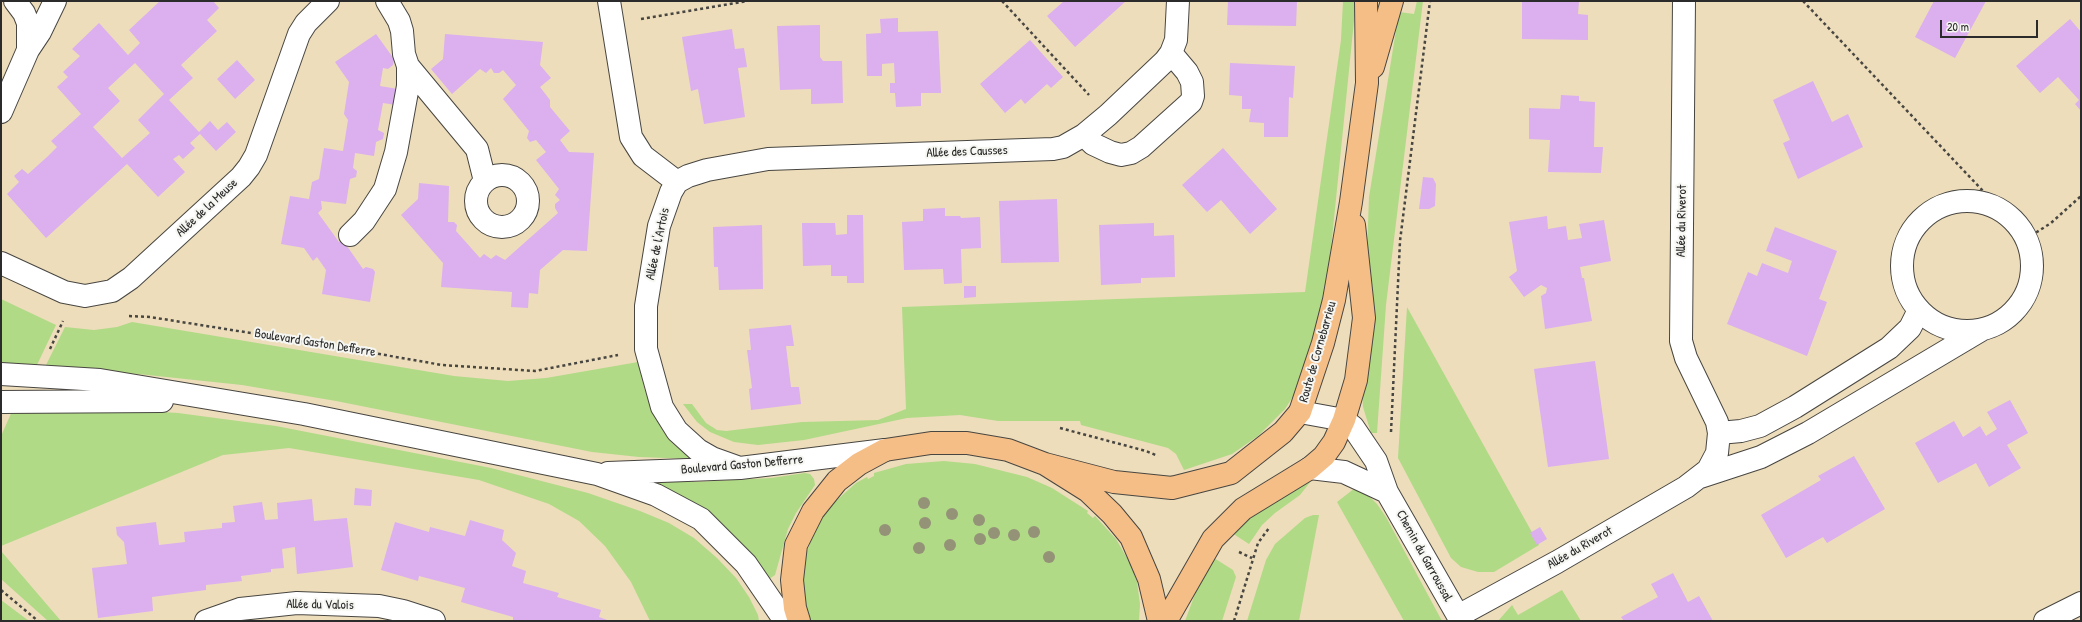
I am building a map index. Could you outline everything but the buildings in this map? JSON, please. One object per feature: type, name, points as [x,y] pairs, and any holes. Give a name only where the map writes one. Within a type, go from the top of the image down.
[{"type":"main road","name":"Route de Cornebarrieu","points":[[1044,464],[1114,482],[1172,488],[1231,473],[1283,432],[1300,412],[1323,343],[1334,300],[1351,202],[1367,83],[1366,1]]},
{"type":"main road","name":"Route de Cornebarrieu","points":[[1367,83],[1390,14],[1392,1]]},
{"type":"main road","name":"Route de Cornebarrieu","points":[[1166,621],[1213,539],[1243,509],[1310,468],[1324,456],[1334,442],[1344,420],[1356,380],[1364,318],[1351,202]]},
{"type":"main road","points":[[788,621],[795,608],[792,580],[796,545],[813,511],[837,481],[859,464],[885,450],[931,443],[967,443],[1008,450],[1044,464],[1088,491],[1112,514],[1131,537],[1149,579],[1159,621]]},
{"type":"street","points":[[15,1],[24,13],[28,23],[28,50]]},
{"type":"street","points":[[1,112],[28,50],[40,32],[55,1]]},
{"type":"street","name":"Allée de la Meuse","points":[[1,263],[64,292],[86,296],[112,291],[131,278],[241,177],[249,167],[256,155],[299,34],[306,23],[328,1]]},
{"type":"street","points":[[350,235],[364,221],[385,189],[396,152],[408,86],[408,66],[404,54],[402,31],[399,21],[387,1]]},
{"type":"street","points":[[609,1],[631,137],[643,156],[677,182]]},
{"type":"street","name":"Allée des Causses","points":[[677,182],[688,176],[707,170],[768,159],[1053,150],[1071,143],[1084,135],[1159,69],[1171,53],[1176,40],[1178,1]]},
{"type":"street","name":"Allée du Riverot","points":[[1459,618],[1686,487],[1708,470],[1717,453],[1720,433],[1713,411],[1686,358],[1681,341],[1684,1]]},
{"type":"street","points":[[1084,135],[1093,144],[1110,152],[1121,155],[1131,153],[1141,147],[1191,102],[1194,96],[1192,82],[1187,72],[1171,53]]},
{"type":"street","points":[[408,66],[477,149],[485,181]]},
{"type":"street","name":"Allée de l'Artois","points":[[677,182],[659,226],[646,306],[646,349],[662,407],[677,431],[698,450],[712,458],[740,468]]},
{"type":"street","name":"Allée du Riverot","points":[[1700,477],[1761,457],[1775,450],[1901,379],[1985,328],[2005,318],[2022,300],[2030,279],[2032,265],[2026,240],[2016,224],[2002,211],[1982,202],[1957,201],[1935,208],[1918,222],[1906,241],[1902,257],[1903,280],[1907,291],[1919,310],[1943,326],[1965,331],[1985,328]]},
{"type":"street","points":[[1720,433],[1741,431],[1760,426],[1795,407],[1889,348],[1910,328],[1919,310]]},
{"type":"street","name":"Boulevard Gaston Defferre","points":[[1,374],[100,380],[304,414],[597,474],[656,495],[701,520],[746,564],[788,621]]},
{"type":"street","name":"Boulevard Gaston Defferre","points":[[1,402],[221,401]]},
{"type":"street","points":[[1300,412],[1344,420]]},
{"type":"street","name":"Chemin du Garroussal","points":[[1344,420],[1353,428],[1376,461],[1387,492],[1459,618]]},
{"type":"street","name":"Boulevard Gaston Defferre","points":[[597,474],[740,468],[885,450]]},
{"type":"street","points":[[1310,468],[1344,472],[1387,492]]},
{"type":"street","name":"Allée du Valois","points":[[206,621],[240,609],[305,603],[379,606],[403,611],[434,621]]},
{"type":"street","points":[[2045,621],[2081,603]]},
{"type":"path","points":[[613,24],[747,1]]},
{"type":"path","points":[[1002,1],[1108,115]]},
{"type":"path","points":[[1390,437],[1397,334],[1400,241],[1430,1]]},
{"type":"path","points":[[1803,1],[2002,211]]},
{"type":"path","points":[[2026,240],[2051,223],[2081,196]]},
{"type":"path","name":"Boulevard Gaston Defferre","points":[[126,316],[133,315],[166,319],[346,348],[442,366],[534,372],[620,354]]},
{"type":"path","points":[[48,353],[64,319],[57,316]]},
{"type":"path","points":[[1060,428],[1146,451],[1159,457],[1162,462]]},
{"type":"path","points":[[1234,621],[1258,543],[1270,526]]},
{"type":"path","points":[[1,590],[38,621]]},
{"type":"green space","points":[[1343,1],[1356,1],[1328,278],[1305,378],[1285,409],[1258,436],[1232,454],[1184,470],[1176,454],[1168,448],[1081,425],[1080,421],[998,421],[960,415],[907,418],[804,440],[758,445],[734,442],[710,432],[697,422],[683,404],[692,404],[706,423],[717,430],[726,431],[802,422],[878,420],[906,409],[902,307],[1305,292],[1341,40]]},
{"type":"green space","points":[[1417,1],[1423,1],[1386,305],[1377,433],[1371,433],[1363,407],[1362,389],[1369,197],[1399,12],[1414,14]]},
{"type":"green space","points":[[1,299],[56,325],[36,367],[1,365]]},
{"type":"green space","points":[[1407,307],[1539,545],[1494,572],[1478,572],[1461,567],[1451,558],[1398,458]]},
{"type":"green space","points":[[132,322],[454,376],[508,381],[546,378],[638,362],[645,391],[663,431],[672,443],[692,459],[639,457],[592,452],[336,401],[242,385],[138,374],[44,369],[65,327],[94,330],[117,327]]},
{"type":"green space","points":[[100,408],[178,413],[276,426],[491,468],[588,493],[669,523],[694,538],[717,558],[736,578],[749,597],[758,615],[759,621],[650,621],[631,582],[605,546],[579,521],[549,504],[479,480],[289,448],[223,455],[1,546],[1,436],[13,409]]},
{"type":"green space","points":[[944,461],[975,464],[1027,477],[1052,488],[1088,511],[1087,513],[1093,518],[1095,516],[1116,539],[1131,565],[1137,582],[1140,604],[1139,621],[809,621],[802,581],[805,558],[813,534],[822,516],[856,483],[867,477],[868,479],[874,476],[874,473],[906,464]]},
{"type":"green space","points":[[805,473],[810,474],[814,479],[815,485],[796,513],[788,529],[775,575],[769,579],[646,481],[695,482],[771,478]]},
{"type":"green space","points":[[1311,481],[1300,495],[1275,513],[1262,525],[1249,544],[1232,533],[1241,522],[1304,482]]},
{"type":"green space","points":[[1355,488],[1366,493],[1377,504],[1386,517],[1442,621],[1404,621],[1337,502]]},
{"type":"green space","points":[[1313,515],[1319,515],[1299,621],[1247,621],[1266,560],[1275,544],[1305,518]]},
{"type":"green space","points":[[1,551],[61,621],[48,621],[1,579]]},
{"type":"green space","points":[[1214,558],[1233,570],[1236,577],[1222,621],[1185,621],[1195,594]]},
{"type":"green space","points":[[1562,590],[1581,621],[1498,621],[1512,605],[1518,615]]},
{"type":"green space","points":[[1,600],[29,621],[1,621]]}]
